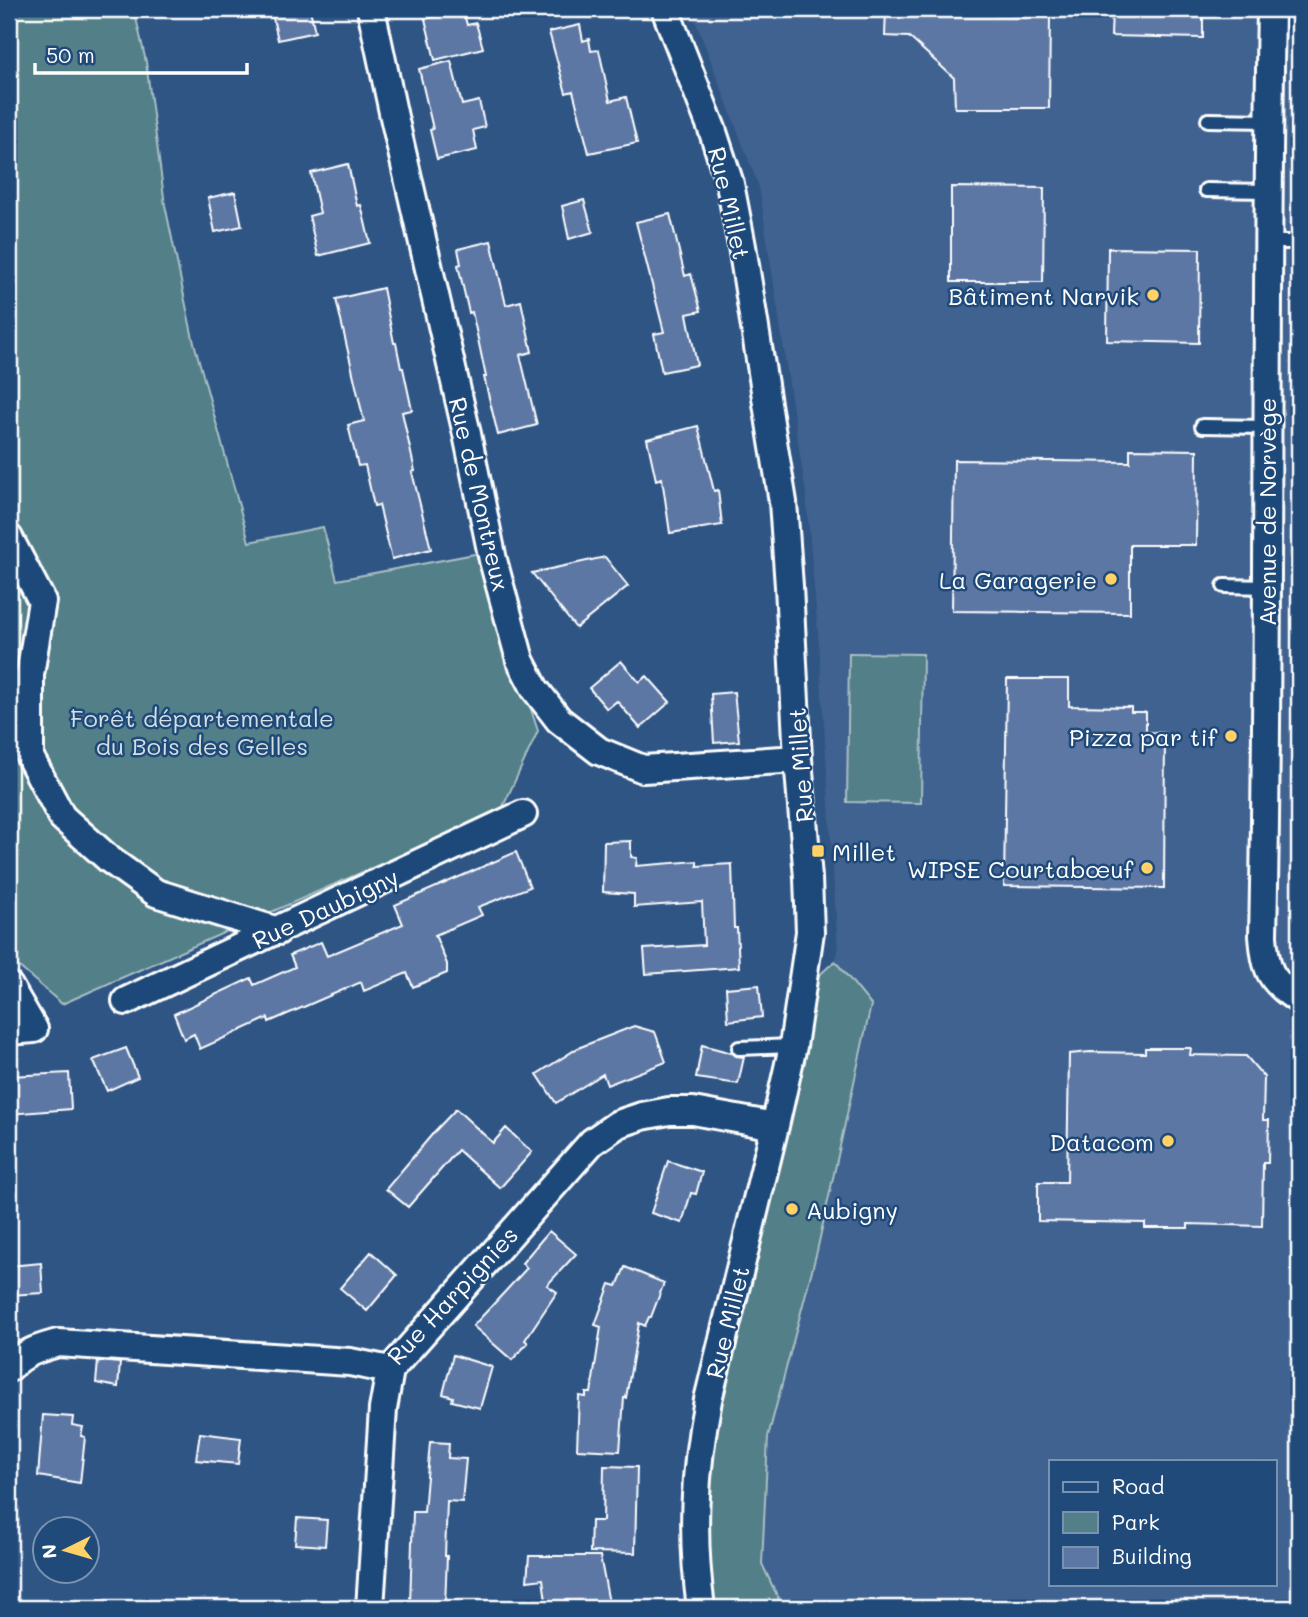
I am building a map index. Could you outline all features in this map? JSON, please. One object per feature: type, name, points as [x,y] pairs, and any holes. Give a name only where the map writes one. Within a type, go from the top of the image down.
[{"type":"street","name":"Rue de Montreux","points":[[371,9],[493,560],[520,660],[535,689],[559,720],[599,751],[643,769],[798,759]]},
{"type":"street","name":"Rue Millet","points":[[665,9],[712,129],[730,184],[742,246],[782,502],[810,932],[793,1046],[701,1436],[694,1532],[701,1608]]},
{"type":"street","name":"Avenue de Norvège","points":[[1271,9],[1266,426],[1265,954],[1272,978],[1299,1000]]},
{"type":"street","points":[[9,538],[42,601],[30,675],[30,757],[62,817],[110,860],[156,893],[278,931]]},
{"type":"street","name":"Rue Daubigny","points":[[127,1001],[523,814]]},
{"type":"street","points":[[9,986],[22,1030]]},
{"type":"street","name":"Rue Harpignies","points":[[9,1368],[23,1355],[58,1343],[350,1362],[390,1370],[592,1142],[618,1124],[669,1111],[693,1111],[775,1126]]},
{"type":"street","points":[[370,1608],[383,1409],[390,1370]]},
{"type":"lane","points":[[1208,120],[1269,121]]},
{"type":"lane","points":[[1206,190],[1268,191]]},
{"type":"lane","points":[[1268,242],[1299,242]]},
{"type":"lane","points":[[1202,426],[1266,426]]},
{"type":"lane","points":[[1224,586],[1267,587]]},
{"type":"lane","points":[[739,1048],[793,1046]]},
{"type":"shaded area","points":[[691,9],[1299,9],[1299,1608],[783,1608],[762,1564],[768,1437],[817,1251],[871,1005],[835,961],[838,952],[819,644],[806,494],[759,187]]},
{"type":"green space","name":"Forêt départementale du Bois des Gelles","points":[[9,9],[134,9],[146,62],[165,205],[193,339],[249,542],[323,527],[337,580],[480,553],[538,731],[501,811],[62,1004],[9,958]]},
{"type":"green space","points":[[849,653],[923,654],[921,803],[847,802]]},
{"type":"green space","points":[[835,961],[871,1005],[817,1251],[768,1437],[762,1564],[783,1608],[711,1608],[705,1470],[816,978]]},
{"type":"building","points":[[271,9],[310,9],[315,32],[278,40]]},
{"type":"building","points":[[886,9],[991,9],[997,15],[1050,16],[1049,108],[955,108],[954,78],[909,37],[885,36]]},
{"type":"building","points":[[1112,9],[1203,9],[1203,38],[1111,36]]},
{"type":"building","points":[[463,10],[467,25],[476,23],[483,48],[435,60],[425,19]]},
{"type":"building","points":[[580,25],[583,41],[589,39],[591,51],[599,50],[610,101],[626,97],[637,143],[589,153],[573,91],[566,93],[549,32]]},
{"type":"building","points":[[451,61],[462,105],[479,101],[485,127],[473,130],[477,150],[437,159],[419,69]]},
{"type":"building","points":[[348,164],[357,206],[361,205],[370,243],[318,256],[309,216],[320,213],[311,173]]},
{"type":"building","points":[[951,187],[1044,188],[1043,282],[951,282]]},
{"type":"building","points":[[235,192],[242,226],[215,232],[208,198]]},
{"type":"building","points":[[584,200],[593,232],[569,239],[562,206]]},
{"type":"building","points":[[670,214],[685,276],[691,274],[701,311],[687,314],[697,365],[662,372],[654,334],[664,332],[636,222]]},
{"type":"building","points":[[491,241],[506,305],[521,301],[532,352],[520,355],[537,425],[498,435],[472,312],[469,313],[458,265],[461,264],[458,249]]},
{"type":"building","name":"Bâtiment Narvik","points":[[1108,248],[1200,249],[1199,343],[1107,341]]},
{"type":"building","points":[[383,288],[412,410],[402,412],[415,471],[412,472],[431,549],[392,559],[379,505],[374,506],[365,465],[358,466],[348,425],[364,421],[336,299]]},
{"type":"building","points":[[698,426],[714,491],[718,490],[722,525],[670,533],[662,478],[656,480],[647,439]]},
{"type":"building","points":[[1130,449],[1197,450],[1196,545],[1130,545],[1130,613],[952,611],[954,460],[1130,462]]},
{"type":"building","points":[[605,557],[628,586],[576,628],[532,573]]},
{"type":"building","points":[[621,661],[639,682],[647,676],[670,702],[640,728],[617,701],[607,709],[589,688]]},
{"type":"building","points":[[1007,679],[1069,679],[1069,706],[1131,707],[1131,712],[1146,712],[1146,732],[1165,733],[1164,888],[1004,886]]},
{"type":"building","points":[[734,692],[739,741],[714,743],[711,694]]},
{"type":"building","points":[[631,841],[631,857],[637,858],[636,866],[697,861],[697,866],[732,864],[734,928],[737,928],[739,967],[646,974],[644,949],[704,945],[702,902],[634,907],[634,894],[603,892],[604,842]]},
{"type":"building","points":[[516,852],[530,887],[478,907],[482,915],[435,935],[447,964],[447,973],[413,987],[407,973],[364,991],[361,982],[269,1022],[268,1018],[200,1049],[194,1034],[184,1039],[174,1014],[251,978],[254,985],[295,967],[290,955],[321,942],[327,956],[403,924],[395,905]]},
{"type":"building","points":[[759,985],[762,1017],[728,1021],[726,988]]},
{"type":"building","points":[[634,1026],[655,1032],[666,1062],[607,1085],[603,1074],[556,1103],[537,1074],[578,1048]]},
{"type":"building","points":[[702,1045],[744,1057],[738,1084],[696,1078]]},
{"type":"building","points":[[126,1048],[138,1077],[107,1091],[93,1060]]},
{"type":"building","name":"Datacom","points":[[1145,1048],[1191,1048],[1190,1055],[1246,1056],[1264,1077],[1263,1120],[1269,1120],[1268,1163],[1263,1163],[1262,1226],[1188,1224],[1188,1228],[1145,1228],[1145,1223],[1038,1221],[1038,1182],[1067,1182],[1069,1054],[1145,1053]]},
{"type":"building","points":[[69,1073],[71,1109],[9,1114],[9,1076]]},
{"type":"building","points":[[456,1109],[493,1143],[506,1128],[532,1152],[500,1188],[458,1150],[408,1207],[386,1189]]},
{"type":"building","points":[[668,1161],[702,1172],[696,1194],[691,1193],[682,1223],[651,1213]]},
{"type":"building","points":[[549,1231],[576,1254],[547,1285],[557,1292],[525,1340],[528,1343],[512,1360],[473,1326],[527,1268],[522,1263]]},
{"type":"building","points":[[371,1252],[397,1275],[367,1311],[340,1288]]},
{"type":"building","points":[[41,1263],[43,1293],[9,1295],[9,1266]]},
{"type":"building","points":[[625,1267],[664,1283],[651,1317],[645,1326],[639,1323],[624,1398],[620,1451],[577,1449],[579,1396],[586,1397],[586,1393],[591,1393],[601,1327],[595,1325],[610,1284],[617,1286]]},
{"type":"building","points":[[453,1355],[492,1367],[480,1408],[452,1401],[453,1397],[443,1394]]},
{"type":"building","points":[[98,1361],[120,1363],[118,1387],[96,1383]]},
{"type":"building","points":[[43,1415],[73,1417],[72,1425],[83,1427],[81,1436],[85,1437],[80,1483],[38,1476]]},
{"type":"building","points":[[200,1433],[241,1438],[238,1464],[196,1460]]},
{"type":"building","points":[[430,1442],[449,1443],[448,1458],[466,1459],[462,1502],[447,1501],[445,1605],[410,1604],[413,1512],[424,1512]]},
{"type":"building","points":[[604,1466],[637,1467],[635,1553],[590,1552],[591,1521],[603,1521]]},
{"type":"building","points":[[297,1518],[327,1520],[325,1546],[295,1544]]},
{"type":"building","points":[[529,1556],[600,1556],[610,1608],[547,1608],[543,1579],[527,1581]]},
{"type":"place","name":"Bâtiment Narvik","points":[[1153,295]]},
{"type":"place","name":"La Garagerie","points":[[1111,579]]},
{"type":"place","name":"Pizza par tif","points":[[1231,736]]},
{"type":"place","name":"Millet","points":[[818,851]]},
{"type":"place","name":"WIPSE Courtabœuf","points":[[1147,868]]},
{"type":"place","name":"Datacom","points":[[1168,1141]]},
{"type":"place","name":"Aubigny","points":[[792,1209]]}]
